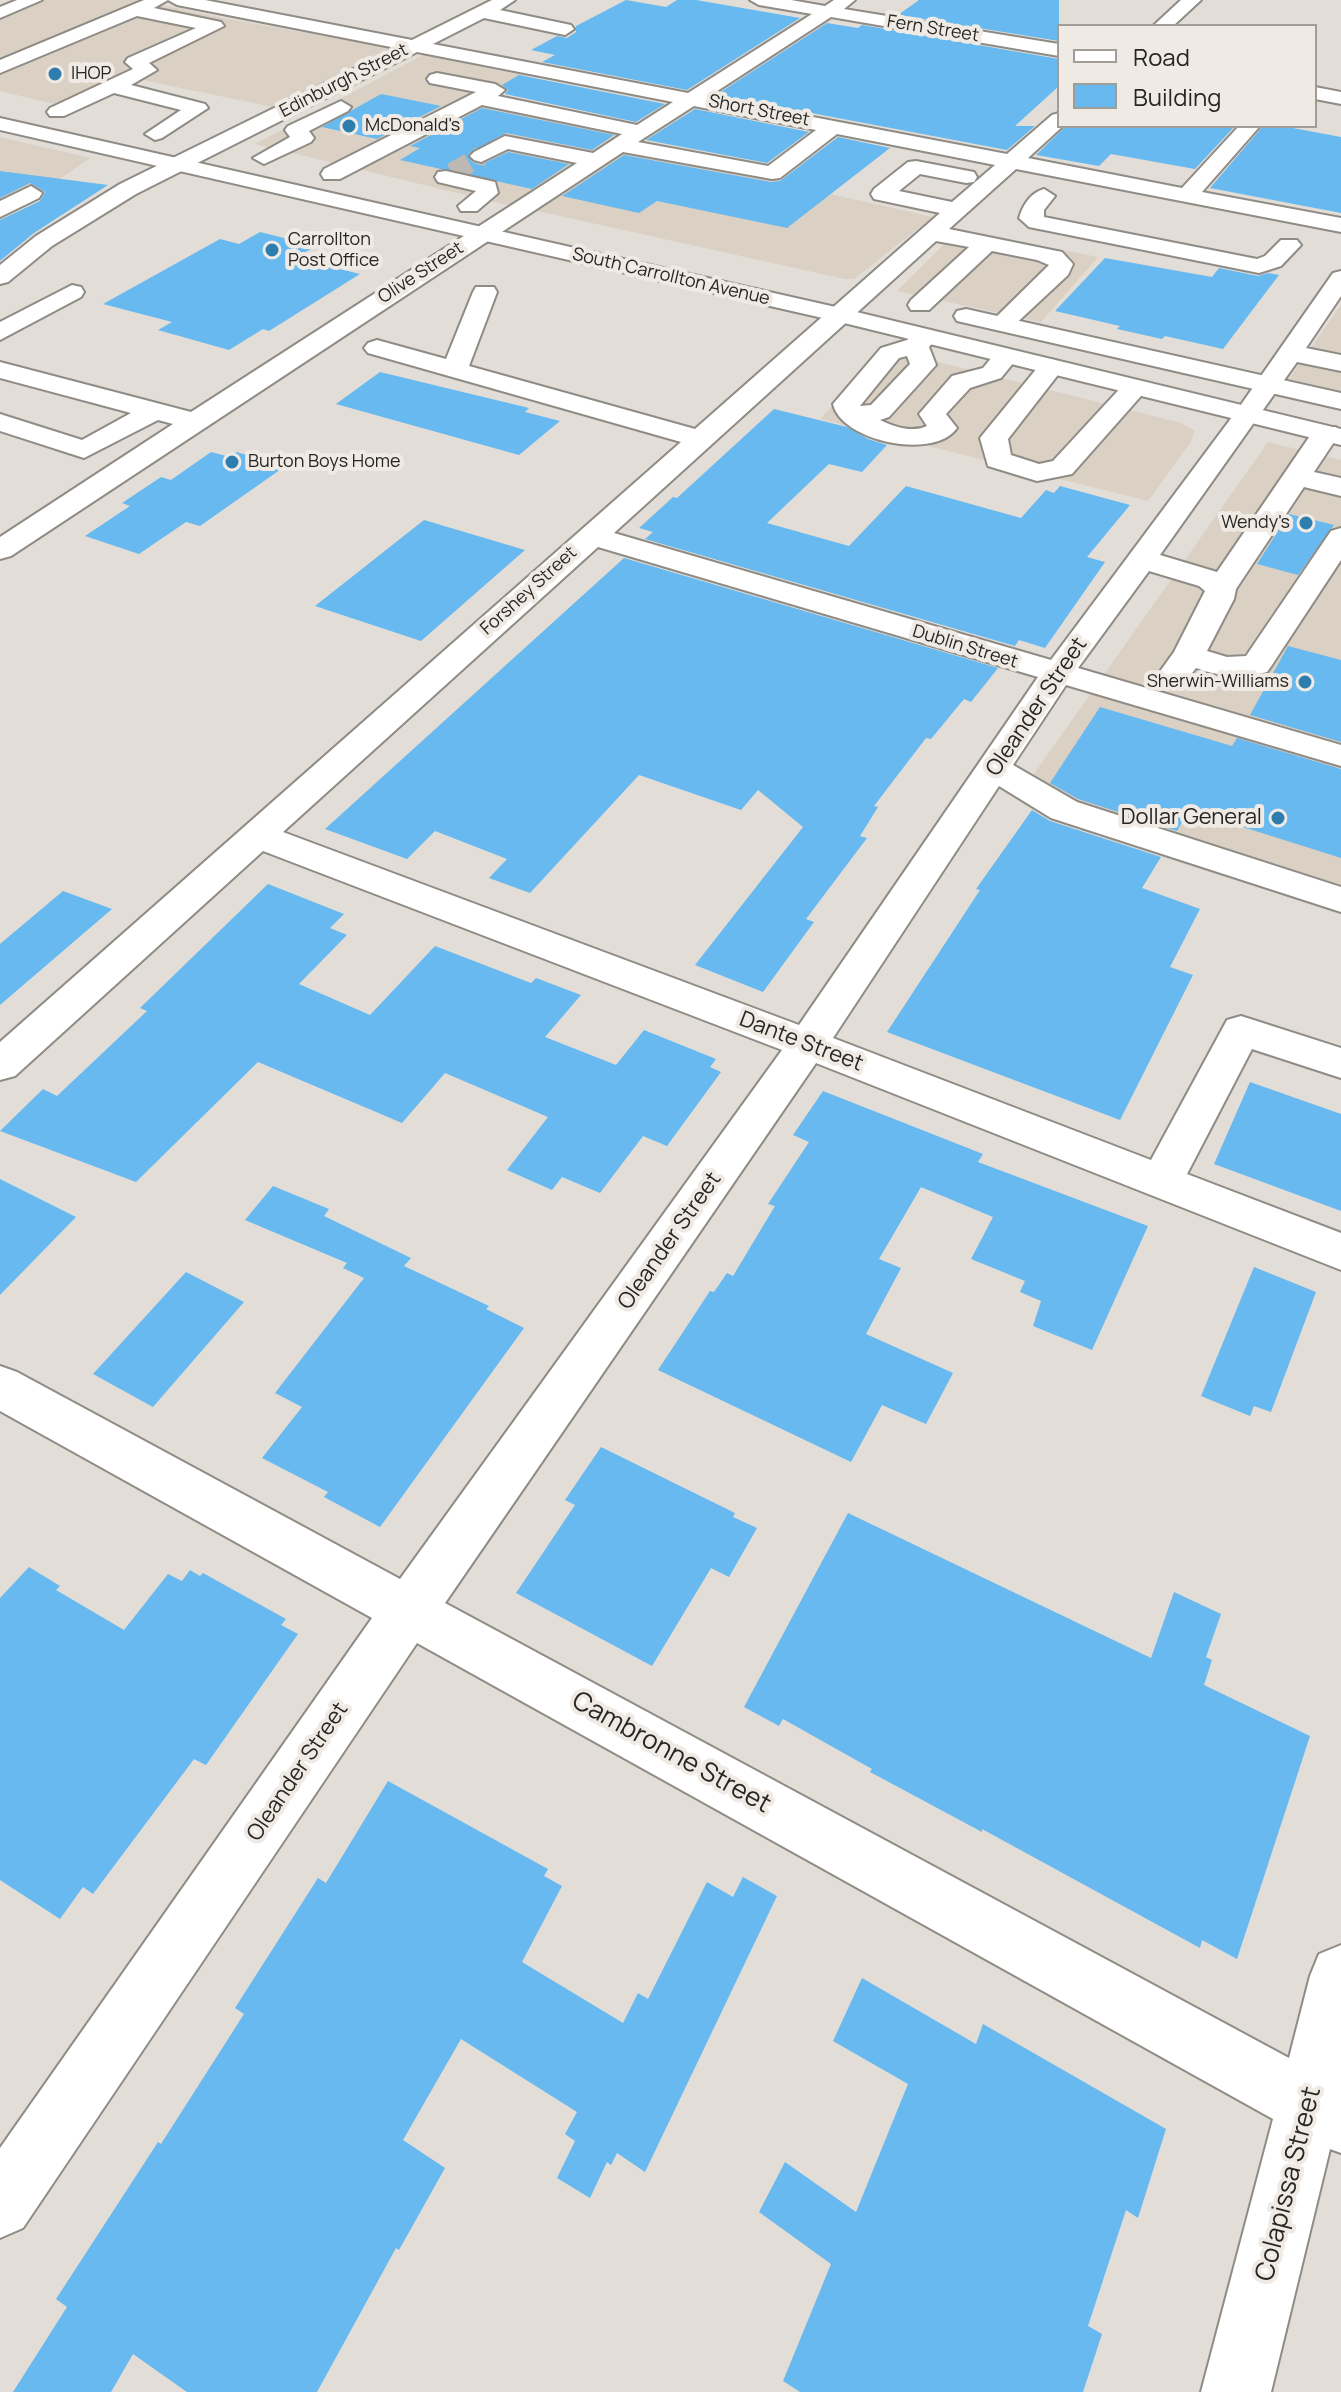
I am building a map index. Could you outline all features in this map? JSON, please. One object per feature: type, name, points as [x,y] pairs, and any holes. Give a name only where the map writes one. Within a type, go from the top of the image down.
[{"type":"street","points":[[0,13],[33,0]]},
{"type":"street","points":[[0,67],[159,0]]},
{"type":"street","name":"Short Street","points":[[177,0],[1341,225]]},
{"type":"street","name":"Edinburgh Street","points":[[0,277],[44,241],[128,189],[506,0]]},
{"type":"street","name":"Fern Street","points":[[759,0],[1057,50]]},
{"type":"street","name":"Olive Street","points":[[0,550],[482,233],[846,0]]},
{"type":"street","points":[[1164,24],[1192,0]]},
{"type":"street","points":[[88,119],[50,110],[147,70],[135,62],[215,26],[135,10]]},
{"type":"street","points":[[482,12],[565,29]]},
{"type":"street","points":[[263,122],[331,145],[381,149],[410,123],[447,103],[403,66],[383,62]]},
{"type":"street","points":[[332,174],[495,90],[419,81]]},
{"type":"street","points":[[112,86],[198,108],[155,134]]},
{"type":"street","points":[[1317,93],[1341,98]]},
{"type":"street","points":[[479,98],[640,132]]},
{"type":"street","points":[[264,158],[359,100]]},
{"type":"street","name":"Forshey Street","points":[[0,1065],[701,439],[845,298],[931,233],[956,210],[1018,191],[1014,161],[1057,121]]},
{"type":"street","name":"South Carrollton Avenue","points":[[0,124],[482,233],[845,298],[1010,315],[1258,400],[1334,435]]},
{"type":"street","points":[[481,156],[505,142],[611,151],[772,173],[834,126]]},
{"type":"street","points":[[1187,195],[1248,128]]},
{"type":"street","points":[[132,129],[360,180]]},
{"type":"street","points":[[956,210],[882,194],[916,167],[1018,191],[1033,208],[1030,218],[1037,222],[1166,249],[1259,266],[1273,261],[1289,245]]},
{"type":"street","points":[[443,184],[487,187],[487,193],[469,206],[543,223]]},
{"type":"street","points":[[0,210],[31,193]]},
{"type":"street","points":[[931,233],[1039,253],[1054,257],[1061,264],[1060,270],[1010,315]]},
{"type":"street","points":[[1258,239],[1313,250]]},
{"type":"street","points":[[920,305],[987,243]]},
{"type":"street","name":"Oleander Street","points":[[0,2205],[409,1610],[808,1044],[1057,674],[1291,353],[1330,311],[1341,278]]},
{"type":"street","points":[[0,332],[72,292]]},
{"type":"street","points":[[455,370],[485,292]]},
{"type":"street","name":"South Carrollton Avenue","points":[[845,298],[921,341],[999,364],[1051,367],[1135,388],[1258,400],[1341,401]]},
{"type":"street","points":[[921,341],[890,353],[846,404],[848,413],[869,428],[909,437],[931,437],[961,425],[1000,392],[999,364],[961,382],[932,414],[961,425]]},
{"type":"street","points":[[377,348],[701,439]]},
{"type":"street","points":[[1291,353],[1341,363]]},
{"type":"street","points":[[1051,367],[994,438],[998,460],[1037,473],[1062,468],[1135,388]]},
{"type":"street","points":[[0,370],[196,422]]},
{"type":"street","points":[[0,422],[84,450],[154,411]]},
{"type":"street","points":[[1154,702],[1189,655],[1219,599],[1221,589],[1296,477],[1334,435]]},
{"type":"street","points":[[1296,477],[1341,487]]},
{"type":"street","name":"Dublin Street","points":[[590,535],[1341,756]]},
{"type":"street","points":[[1189,655],[1224,667],[1256,665],[1341,537]]},
{"type":"street","points":[[1143,559],[1210,580],[1221,589]]},
{"type":"street","points":[[995,769],[1064,810],[1341,900]]},
{"type":"street","name":"Dante Street","points":[[259,836],[808,1044],[1341,1252]]},
{"type":"street","points":[[1161,1182],[1241,1030],[1341,1063]]},
{"type":"street","name":"Cambronne Street","points":[[0,1387],[1325,2112]]},
{"type":"street","name":"Colapissa Street","points":[[1236,2392],[1325,2112],[1341,1976]]},
{"type":"shaded area","points":[[42,0],[146,0],[0,61],[0,16]]},
{"type":"shaded area","points":[[162,5],[390,48],[273,107],[123,76],[58,105],[0,91],[0,73]]},
{"type":"shaded area","points":[[423,55],[527,76],[494,96],[639,124],[511,206],[255,144]]},
{"type":"shaded area","points":[[0,137],[90,158],[0,220]]},
{"type":"shaded area","points":[[641,143],[785,173],[777,182],[933,217],[854,279],[845,279],[533,210]]},
{"type":"shaded area","points":[[958,230],[1098,257],[1041,322],[897,291]]},
{"type":"shaded area","points":[[1341,305],[1341,391],[1289,379]]},
{"type":"shaded area","points":[[886,349],[1181,423],[1195,431],[1190,443],[1148,501],[820,419]]},
{"type":"shaded area","points":[[1268,442],[1341,460],[1341,888],[1074,801],[1034,774]]},
{"type":"building","points":[[626,0],[666,7],[677,0],[696,0],[800,18],[687,90],[542,62],[555,55],[531,50],[557,36],[567,38],[576,32],[576,26]]},
{"type":"building","points":[[919,0],[1059,0],[1057,41],[898,15]]},
{"type":"building","points":[[827,23],[858,28],[862,25],[1057,59],[1057,88],[1015,126],[1035,126],[1007,150],[716,95]]},
{"type":"building","points":[[519,75],[665,104],[636,122],[505,94],[508,90],[502,85]]},
{"type":"building","points":[[381,94],[441,106],[377,139],[322,127]]},
{"type":"building","points":[[482,108],[614,135],[592,150],[506,133],[468,154],[472,162],[480,165],[508,152],[569,164],[532,189],[400,160],[420,148],[410,146]]},
{"type":"building","points":[[695,109],[809,132],[767,163],[646,140]]},
{"type":"building","points":[[1064,128],[1233,128],[1195,169],[1111,154],[1099,166],[1036,155]]},
{"type":"building","points":[[1261,128],[1293,128],[1341,137],[1341,213],[1210,188]]},
{"type":"building","points":[[838,137],[890,148],[787,228],[657,201],[639,213],[562,196],[624,155],[771,182],[780,181]]},
{"type":"building","points":[[0,171],[108,185],[34,233],[0,261],[0,220],[40,201],[45,192],[30,183],[0,198]]},
{"type":"building","points":[[260,232],[316,246],[295,258],[360,274],[269,331],[263,329],[229,350],[158,330],[172,322],[103,304],[220,239],[239,244]]},
{"type":"building","points":[[1105,258],[1212,277],[1219,268],[1258,276],[1268,273],[1279,275],[1223,349],[1117,329],[1120,326],[1055,311]]},
{"type":"building","points":[[380,372],[529,408],[525,412],[560,421],[519,455],[336,404]]},
{"type":"building","points":[[774,409],[847,427],[887,445],[862,472],[829,464],[767,523],[849,546],[906,486],[1021,518],[1046,490],[1054,493],[1060,486],[1130,505],[1087,557],[1105,562],[1045,648],[1019,640],[1015,646],[645,539],[653,532],[639,528],[673,497],[677,498]]},
{"type":"building","points":[[211,452],[230,457],[237,452],[284,467],[200,526],[186,522],[139,554],[85,536],[130,506],[122,503],[161,477],[171,480]]},
{"type":"building","points":[[1289,514],[1334,525],[1298,575],[1257,564]]},
{"type":"building","points":[[424,520],[525,550],[421,641],[315,606]]},
{"type":"building","points":[[624,558],[998,668],[971,702],[964,699],[931,739],[926,738],[874,806],[878,807],[860,836],[867,838],[806,919],[814,922],[763,992],[695,965],[803,827],[758,790],[741,810],[639,775],[530,893],[489,878],[507,859],[435,831],[407,859],[325,829]]},
{"type":"building","name":"Sherwin-Williams","points":[[1288,646],[1341,660],[1341,742],[1250,715]]},
{"type":"building","name":"Dollar General","points":[[1100,707],[1232,746],[1237,738],[1341,769],[1341,858],[1189,810],[1177,831],[1078,799],[1050,783]]},
{"type":"building","points":[[1032,810],[1050,821],[1161,857],[1142,888],[1200,909],[1170,967],[1193,975],[1120,1120],[887,1032],[980,890],[976,889]]},
{"type":"building","points":[[268,884],[344,914],[330,928],[347,935],[299,984],[370,1015],[435,946],[531,983],[536,978],[581,995],[545,1037],[616,1065],[644,1030],[716,1059],[710,1067],[721,1072],[667,1146],[643,1136],[600,1193],[562,1177],[552,1190],[507,1170],[548,1117],[445,1073],[402,1123],[258,1062],[136,1182],[0,1131],[43,1089],[57,1096],[147,1011],[140,1008]]},
{"type":"building","points":[[63,891],[112,909],[0,1005],[0,944]]},
{"type":"building","points":[[1250,1082],[1341,1114],[1341,1211],[1214,1164]]},
{"type":"building","points":[[823,1091],[983,1154],[978,1162],[1148,1226],[1092,1350],[1033,1326],[1041,1301],[1020,1292],[1025,1281],[971,1259],[993,1217],[921,1187],[879,1259],[901,1268],[866,1334],[953,1373],[926,1424],[882,1405],[851,1462],[658,1370],[710,1291],[714,1292],[727,1273],[733,1276],[775,1206],[768,1204],[809,1142],[793,1135]]},
{"type":"building","points":[[0,1179],[76,1217],[0,1295]]},
{"type":"building","points":[[273,1186],[329,1209],[324,1216],[411,1258],[404,1266],[489,1306],[486,1309],[524,1328],[380,1527],[324,1497],[328,1492],[262,1458],[302,1407],[275,1393],[364,1278],[343,1268],[347,1263],[245,1220]]},
{"type":"building","points":[[1254,1267],[1316,1292],[1271,1412],[1254,1406],[1250,1416],[1201,1396]]},
{"type":"building","points":[[186,1272],[244,1302],[153,1407],[93,1374]]},
{"type":"building","points":[[601,1447],[735,1513],[733,1517],[757,1528],[729,1577],[711,1568],[652,1666],[516,1593],[575,1505],[565,1500]]},
{"type":"building","points":[[848,1513],[1151,1658],[1174,1592],[1221,1614],[1206,1657],[1212,1660],[1204,1685],[1310,1736],[1237,1959],[1202,1940],[1200,1948],[982,1829],[982,1832],[870,1772],[872,1769],[783,1719],[779,1726],[744,1707]]},
{"type":"building","points":[[29,1567],[60,1586],[56,1590],[124,1630],[168,1574],[182,1581],[190,1570],[200,1576],[203,1573],[286,1619],[281,1625],[298,1634],[206,1765],[194,1759],[93,1894],[83,1887],[60,1919],[0,1880],[0,1598]]},
{"type":"building","points":[[388,1781],[548,1869],[544,1876],[562,1886],[522,1962],[623,2023],[638,1993],[648,1999],[707,1882],[733,1897],[743,1877],[777,1896],[645,2172],[617,2153],[611,2165],[607,2162],[590,2198],[557,2178],[575,2141],[565,2134],[577,2112],[461,2039],[403,2140],[445,2168],[399,2250],[396,2248],[317,2392],[187,2392],[133,2354],[111,2392],[13,2392],[67,2307],[56,2299],[244,2014],[235,2008],[318,1878],[326,1883]]},
{"type":"building","points":[[862,1978],[976,2044],[983,2024],[1166,2129],[1138,2218],[1126,2210],[1088,2326],[1102,2334],[1083,2392],[800,2392],[783,2381],[831,2264],[759,2212],[785,2162],[856,2212],[908,2084],[833,2041]]},
{"type":"tunnel","points":[[452,173],[481,156]]},
{"type":"place","name":"IHOP","points":[[55,74]]},
{"type":"place","name":"McDonald's","points":[[349,126]]},
{"type":"place","name":"Carrollton Post Office","points":[[272,250]]},
{"type":"place","name":"Burton Boys Home","points":[[232,462]]},
{"type":"place","name":"Wendy's","points":[[1306,523]]},
{"type":"place","name":"Sherwin-Williams","points":[[1305,682]]},
{"type":"place","name":"Dollar General","points":[[1278,818]]}]
